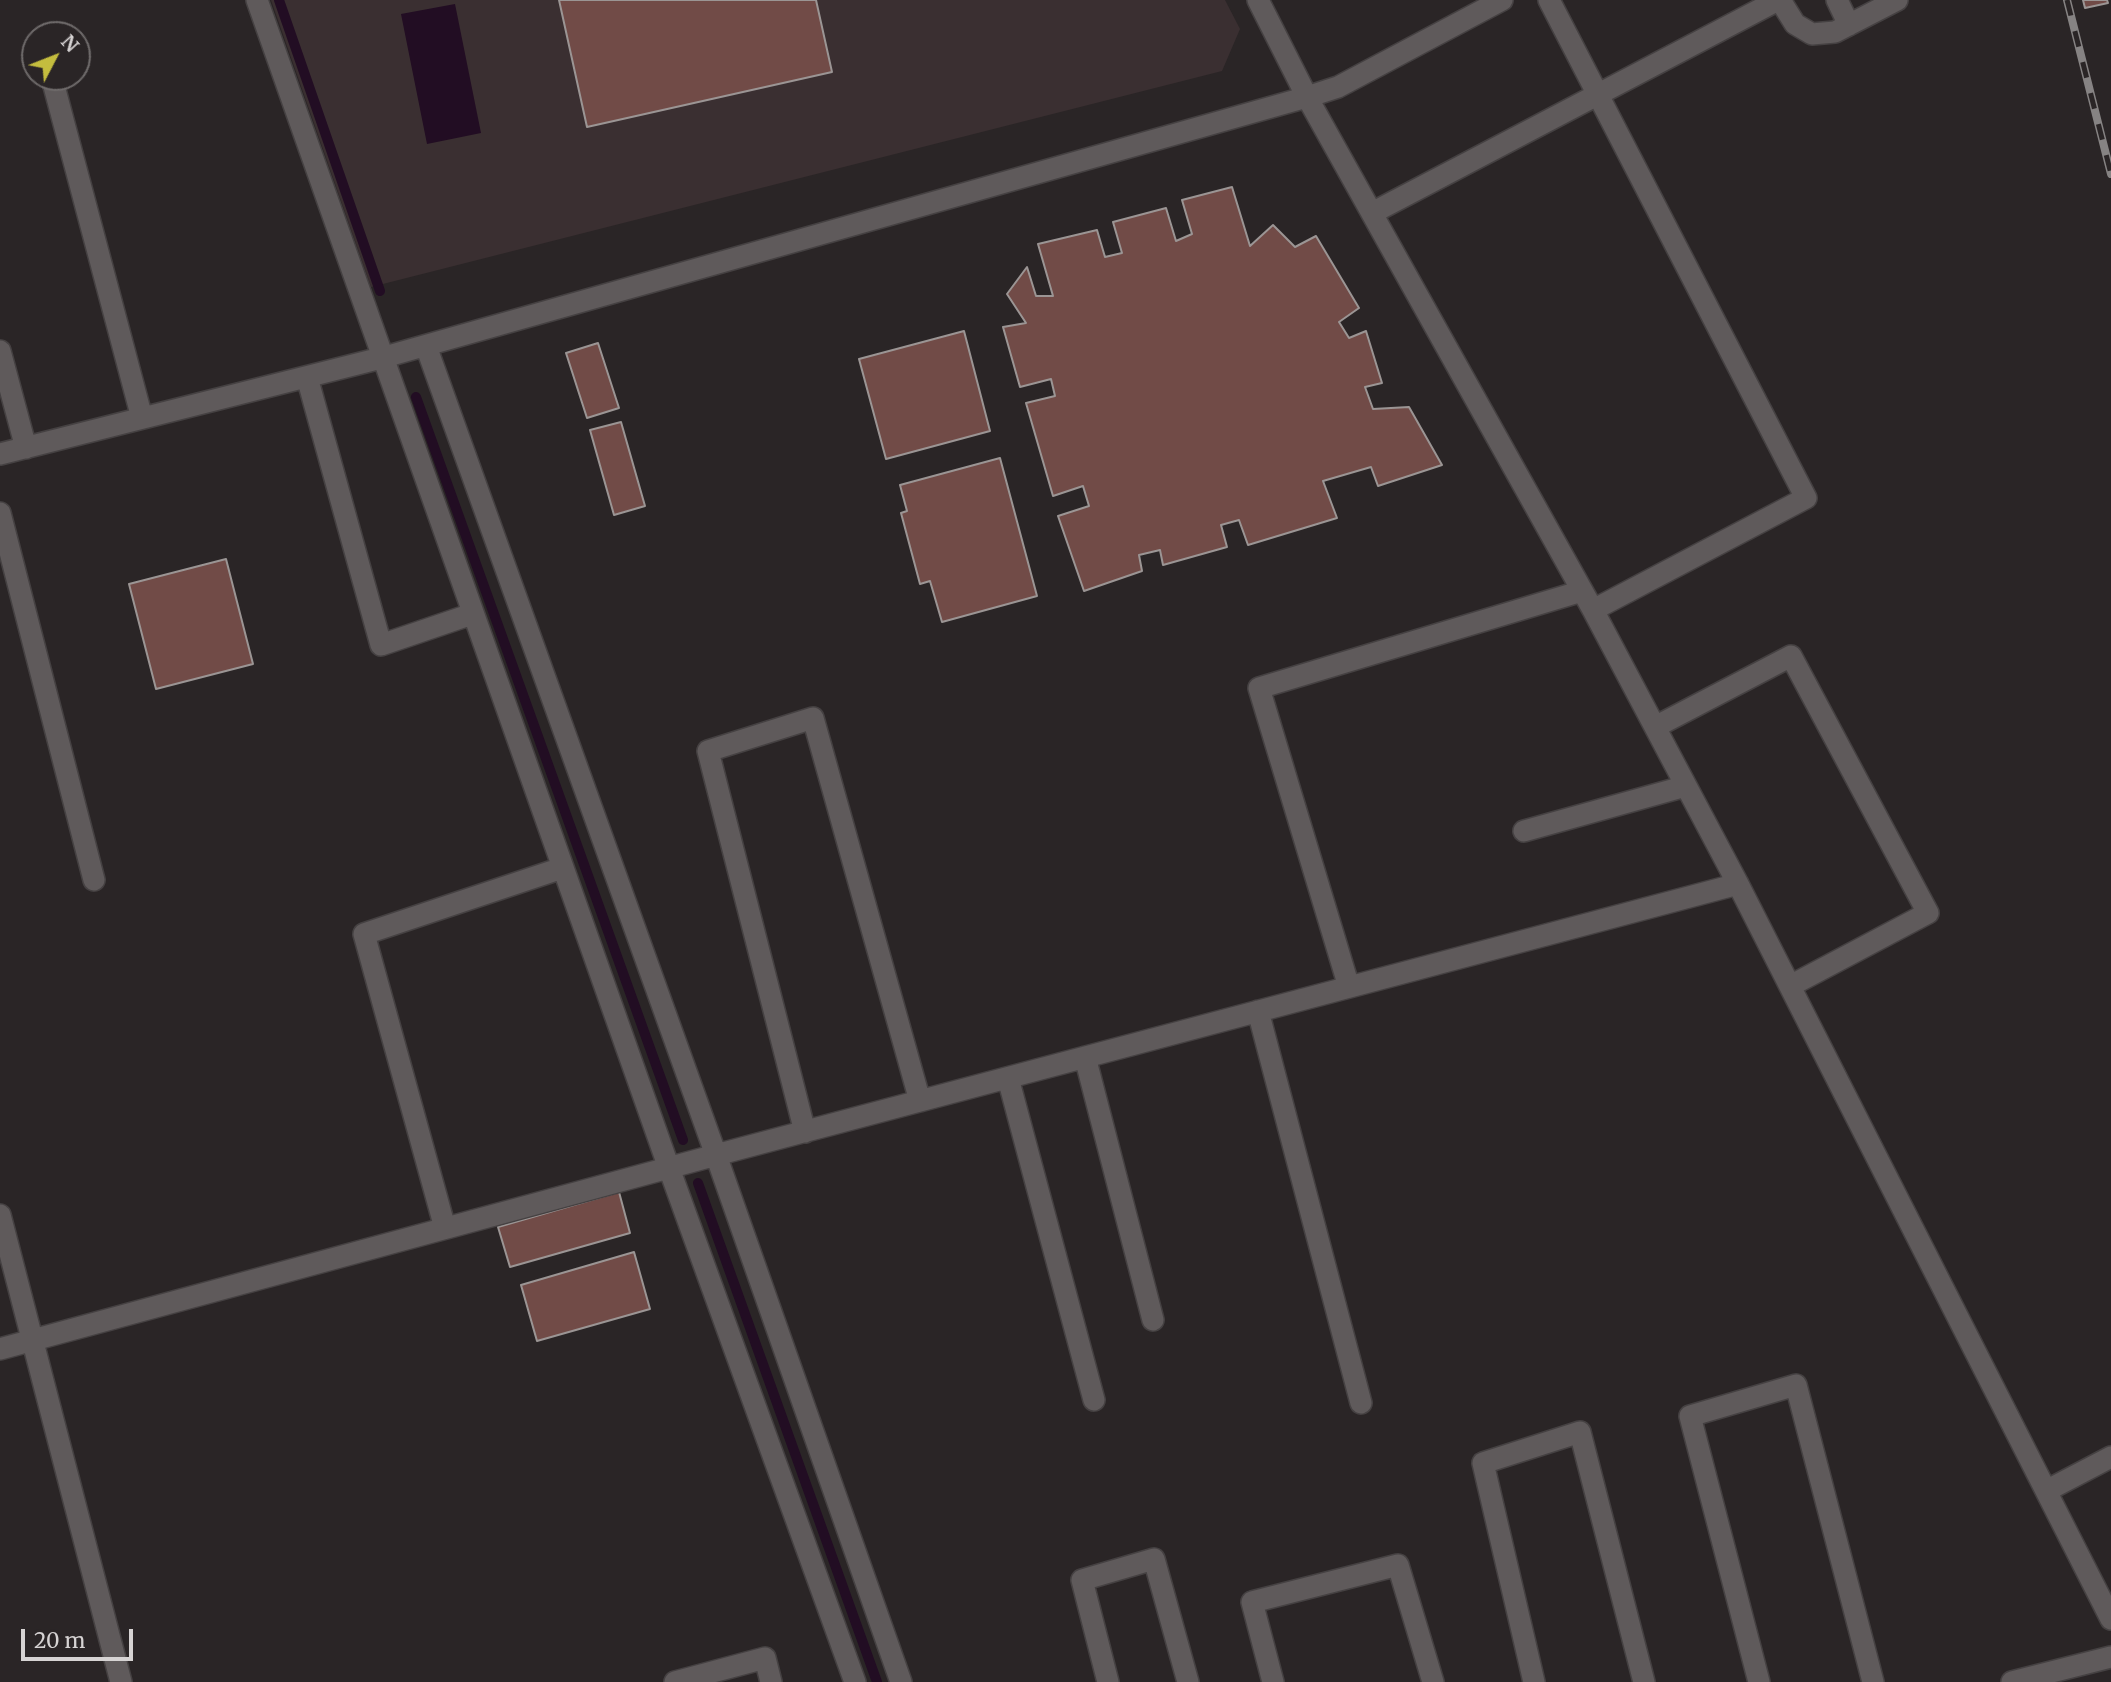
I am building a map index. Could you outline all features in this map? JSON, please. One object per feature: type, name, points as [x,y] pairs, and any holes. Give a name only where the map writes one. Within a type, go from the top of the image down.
[{"type":"street","points":[[257,0],[562,868],[855,1682]]},
{"type":"street","points":[[1258,0],[1307,97],[1593,610],[1738,884],[2111,1619]]},
{"type":"street","points":[[0,454],[426,346],[1307,97],[1338,87],[1502,0]]},
{"type":"street","points":[[1549,0],[1806,498],[1593,610]]},
{"type":"street","points":[[1372,213],[1779,0],[1795,24],[1812,34],[1835,32],[1897,0]]},
{"type":"street","points":[[1837,0],[1849,25]]},
{"type":"street","points":[[55,91],[142,418]]},
{"type":"street","points":[[426,346],[716,1155],[901,1682]]},
{"type":"street","points":[[0,351],[26,448]]},
{"type":"street","points":[[307,377],[381,645],[472,614]]},
{"type":"street","points":[[0,513],[94,880]]},
{"type":"street","points":[[1349,987],[1259,688],[1582,591]]},
{"type":"street","points":[[1655,727],[1791,656],[1928,913],[1790,986]]},
{"type":"street","points":[[805,1132],[708,751],[813,718],[920,1101]]},
{"type":"street","points":[[1524,831],[1686,786]]},
{"type":"street","points":[[445,1228],[364,934],[562,868]]},
{"type":"street","points":[[0,1349],[716,1155],[1738,884]]},
{"type":"street","points":[[1258,1012],[1361,1403]]},
{"type":"street","points":[[1085,1057],[1153,1320]]},
{"type":"street","points":[[1008,1078],[1094,1400]]},
{"type":"street","points":[[0,1215],[121,1682]]},
{"type":"street","points":[[1759,1682],[1690,1416],[1796,1385],[1873,1682]]},
{"type":"street","points":[[1534,1682],[1483,1463],[1580,1432],[1644,1682]]},
{"type":"street","points":[[2046,1491],[2111,1457]]},
{"type":"street","points":[[1108,1682],[1082,1580],[1154,1559],[1188,1682]]},
{"type":"street","points":[[1273,1682],[1252,1602],[1398,1564],[1433,1682]]},
{"type":"street","points":[[2012,1682],[2111,1657]]},
{"type":"street","points":[[675,1682],[765,1658],[772,1682]]},
{"type":"shaded area","points":[[271,0],[1225,0],[1240,29],[1222,71],[371,287]]},
{"type":"shaded area","points":[[455,4],[481,133],[427,144],[401,14]]},
{"type":"building","points":[[559,0],[816,0],[832,72],[587,127]]},
{"type":"building","points":[[2083,0],[2107,0],[2108,3],[2085,8]]},
{"type":"building","points":[[1232,187],[1250,246],[1273,225],[1295,247],[1316,236],[1359,308],[1339,322],[1349,338],[1366,331],[1382,383],[1365,387],[1373,409],[1409,407],[1442,465],[1378,486],[1371,467],[1323,481],[1337,518],[1248,545],[1239,520],[1221,525],[1227,547],[1163,565],[1160,550],[1139,555],[1142,571],[1084,591],[1058,516],[1089,506],[1083,486],[1053,496],[1026,403],[1055,396],[1051,379],[1020,387],[1003,327],[1026,323],[1007,294],[1027,267],[1036,296],[1053,296],[1038,244],[1097,230],[1105,257],[1122,253],[1113,222],[1166,208],[1176,241],[1192,234],[1182,200]]},
{"type":"building","points":[[964,331],[990,431],[886,459],[859,359]]},
{"type":"building","points":[[598,343],[619,408],[587,418],[566,353]]},
{"type":"building","points":[[621,422],[645,506],[614,515],[590,430]]},
{"type":"building","points":[[1000,458],[1037,596],[942,622],[930,581],[920,584],[901,513],[907,511],[900,485]]},
{"type":"building","points":[[226,559],[253,664],[156,689],[129,584]]},
{"type":"building","points":[[619,1192],[630,1233],[510,1267],[498,1227]]},
{"type":"building","points":[[634,1252],[650,1309],[537,1341],[521,1285]]},
{"type":"waterway","points":[[279,0],[380,291]]},
{"type":"waterway","points":[[416,397],[683,1140]]},
{"type":"waterway","points":[[698,1183],[877,1682]]},
{"type":"railway","points":[[2067,0],[2111,174]]}]
